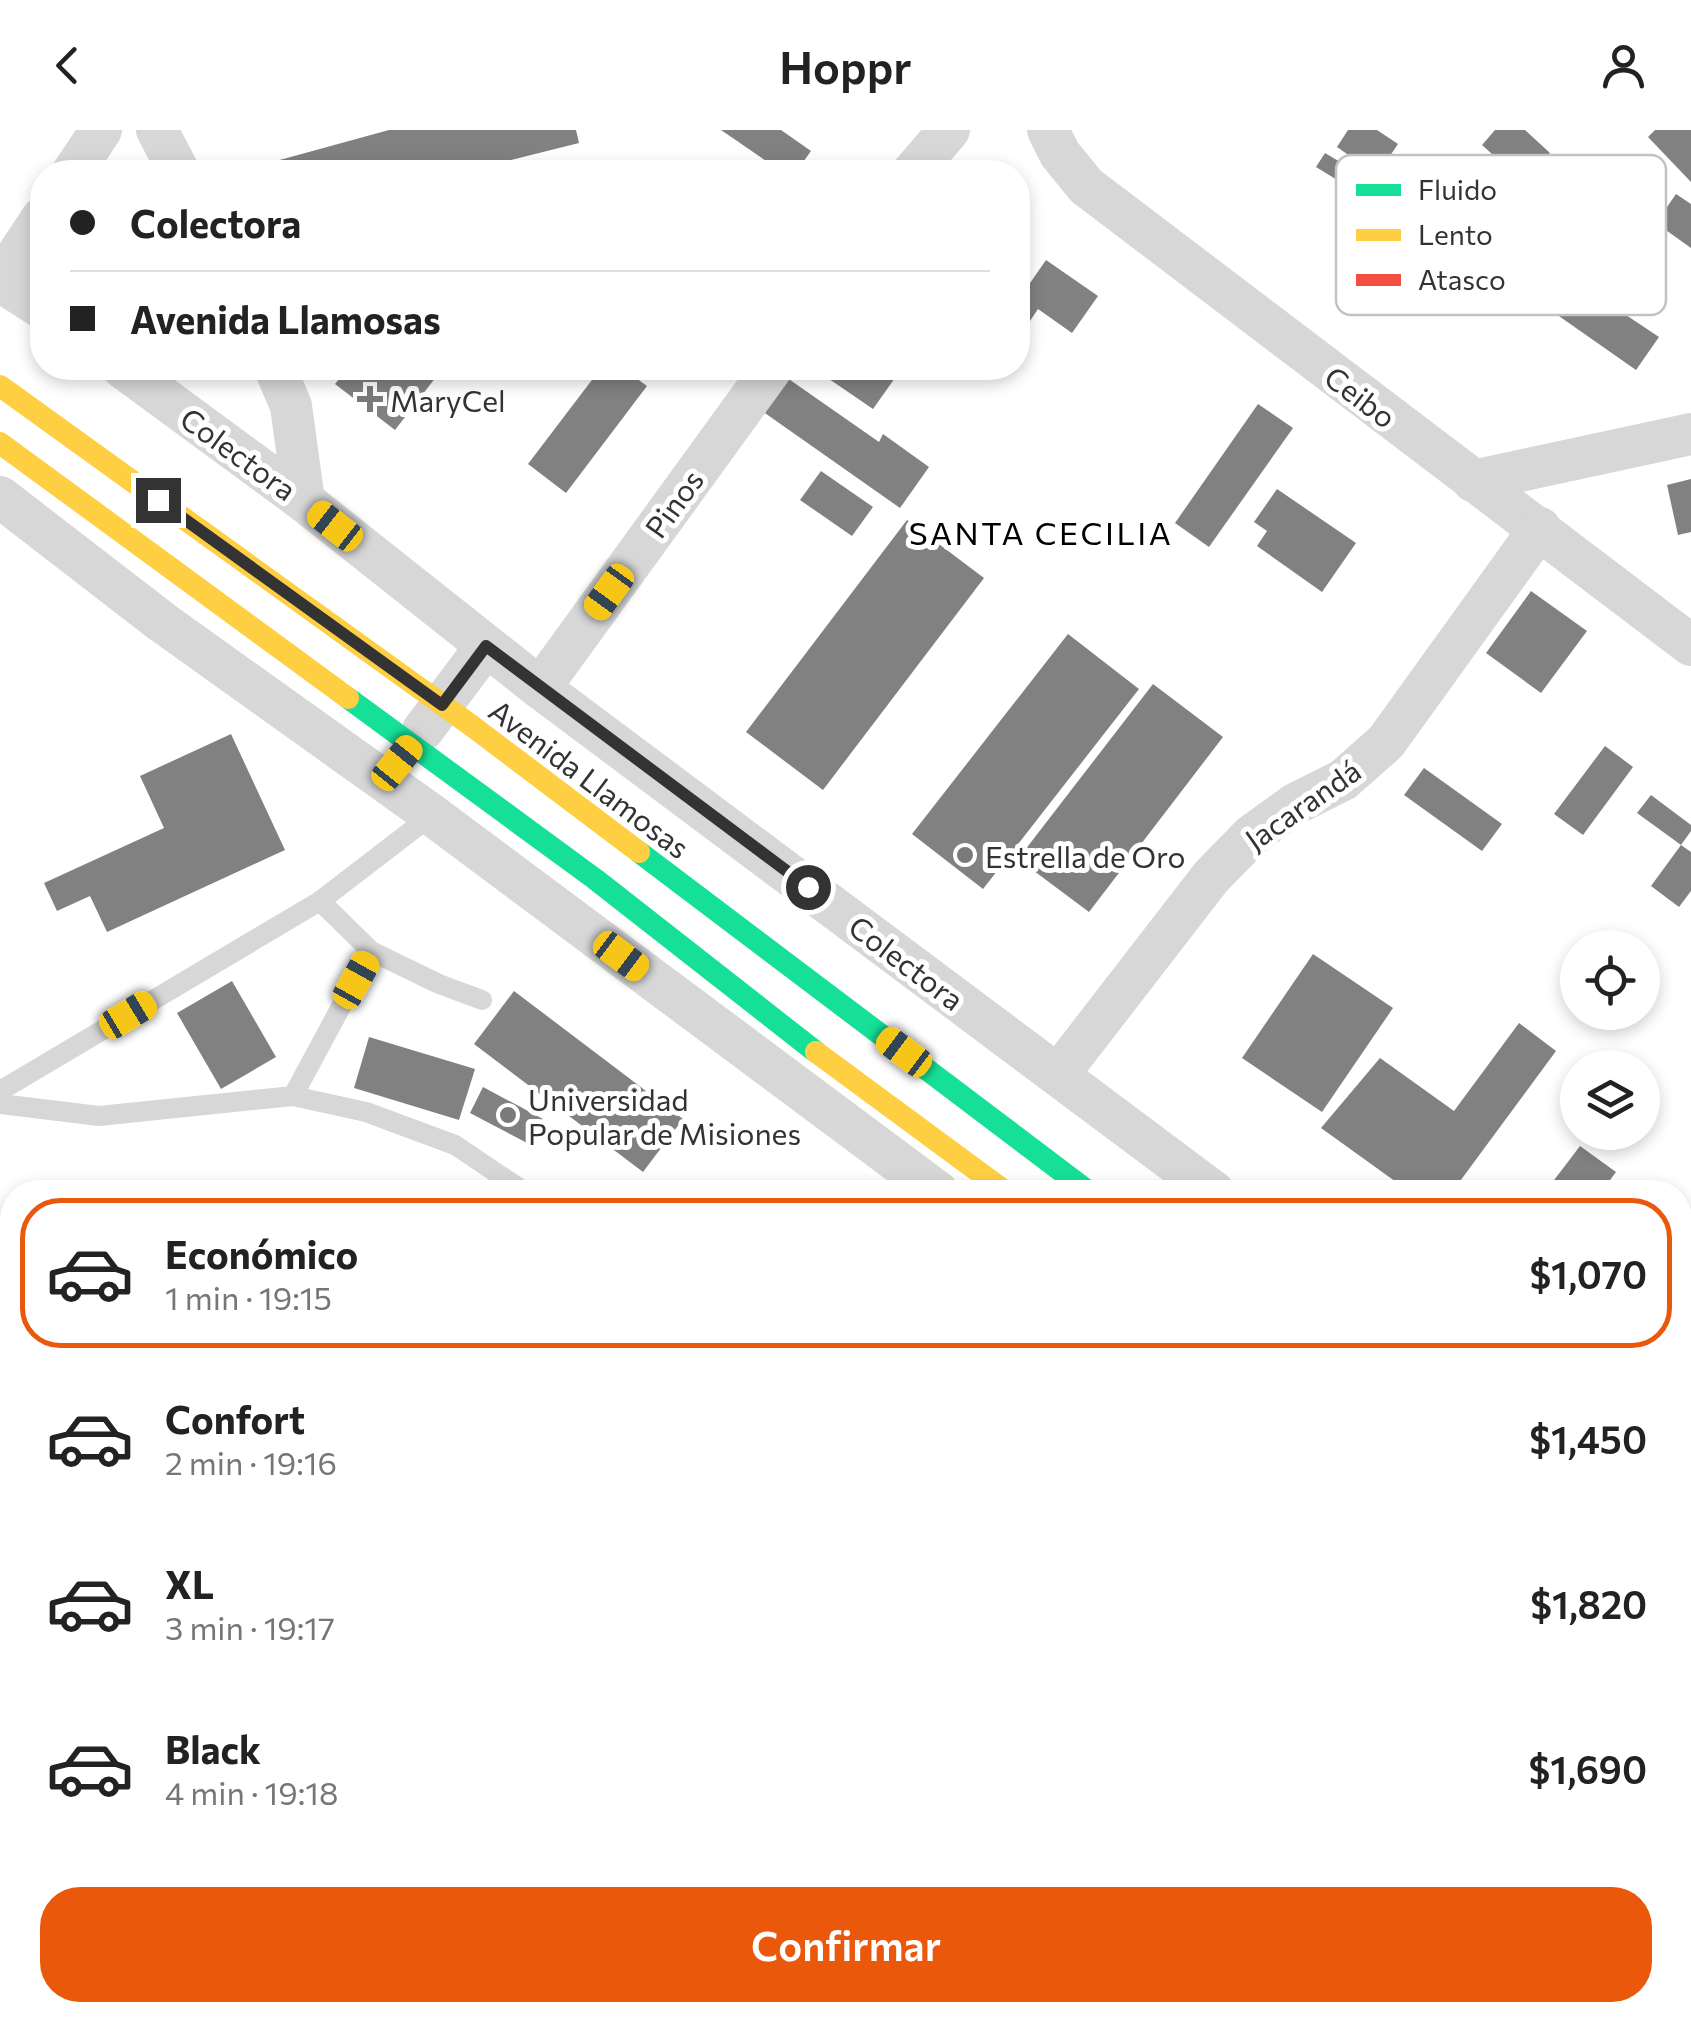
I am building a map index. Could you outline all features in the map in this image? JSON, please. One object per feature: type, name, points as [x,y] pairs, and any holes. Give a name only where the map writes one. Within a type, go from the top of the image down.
[{"type":"highway","name":"Avenida Llamosas","points":[[0,386],[442,705],[1073,1180]]},
{"type":"highway","points":[[0,443],[594,879],[833,1065],[990,1180]]},
{"type":"street","points":[[80,160],[101,130]]},
{"type":"street","points":[[157,130],[172,160]]},
{"type":"street","points":[[923,160],[949,130]]},
{"type":"street","name":"Ceibo","points":[[1048,130],[1060,154],[1086,186],[1691,645]]},
{"type":"street","points":[[30,236],[0,281],[30,300]]},
{"type":"street","name":"Colectora","points":[[139,380],[304,501],[540,688],[1198,1180]]},
{"type":"street","points":[[280,380],[291,406],[304,501]]},
{"type":"street","name":"Pinos","points":[[540,688],[763,380]]},
{"type":"street","points":[[1473,481],[1691,434]]},
{"type":"street","points":[[0,496],[162,622],[432,815],[922,1180]]},
{"type":"street","name":"Jacarandá","points":[[1058,1075],[1225,863],[1252,835],[1295,804],[1342,780],[1386,742],[1540,528]]},
{"type":"street","points":[[382,782],[486,646]]},
{"type":"street","points":[[412,745],[432,815]]},
{"type":"lane","points":[[0,1091],[320,901],[432,815]]},
{"type":"lane","points":[[320,901],[371,951],[482,1000]]},
{"type":"lane","points":[[293,1096],[371,951]]},
{"type":"lane","points":[[0,1104],[99,1116],[293,1096],[366,1112],[455,1145],[507,1180]]},
{"type":"building","points":[[389,130],[576,130],[579,143],[511,160],[280,160]]},
{"type":"building","points":[[721,130],[781,130],[811,151],[805,160],[765,160]]},
{"type":"building","points":[[1348,130],[1377,130],[1398,144],[1391,155],[1348,155],[1337,147]]},
{"type":"building","points":[[1495,130],[1525,130],[1550,153],[1493,155],[1482,145]]},
{"type":"building","points":[[1655,130],[1691,130],[1691,182],[1666,155],[1648,137]]},
{"type":"building","points":[[1325,153],[1336,160],[1336,179],[1316,167]]},
{"type":"building","points":[[1676,194],[1691,204],[1691,248],[1666,230],[1666,208]]},
{"type":"building","points":[[1046,260],[1098,296],[1072,333],[1038,309],[1030,321],[1030,283]]},
{"type":"building","points":[[1557,315],[1626,315],[1659,337],[1636,370]]},
{"type":"building","points":[[338,380],[434,380],[395,430],[335,384]]},
{"type":"building","points":[[592,380],[639,380],[647,386],[566,493],[528,464]]},
{"type":"building","points":[[779,380],[790,380],[879,442],[883,434],[929,467],[900,508],[759,409]]},
{"type":"building","points":[[831,380],[894,380],[873,409]]},
{"type":"building","points":[[1258,404],[1293,428],[1209,547],[1175,523]]},
{"type":"building","points":[[821,471],[873,507],[852,536],[800,500]]},
{"type":"building","points":[[1691,479],[1691,532],[1678,535],[1667,485]]},
{"type":"building","points":[[1277,489],[1356,543],[1322,592],[1257,546],[1267,531],[1254,522]]},
{"type":"building","points":[[907,520],[984,578],[823,790],[746,732]]},
{"type":"building","points":[[1531,591],[1587,631],[1541,693],[1486,653]]},
{"type":"building","points":[[1068,634],[1139,689],[983,889],[912,834]]},
{"type":"building","points":[[1153,684],[1223,737],[1089,912],[1018,859]]},
{"type":"building","points":[[231,734],[285,850],[107,932],[90,896],[57,911],[44,883],[164,828],[140,776]]},
{"type":"building","points":[[1605,746],[1633,767],[1583,835],[1554,814]]},
{"type":"building","points":[[1424,768],[1502,824],[1482,851],[1404,795]]},
{"type":"building","points":[[1651,795],[1691,825],[1681,845],[1637,813]]},
{"type":"building","points":[[1681,845],[1691,852],[1691,891],[1679,907],[1651,886]]},
{"type":"building","points":[[1313,954],[1393,1008],[1322,1112],[1242,1058]]},
{"type":"building","points":[[232,981],[276,1057],[221,1089],[177,1013]]},
{"type":"building","points":[[514,991],[683,1119],[643,1172],[474,1044]]},
{"type":"building","points":[[1519,1023],[1556,1051],[1461,1180],[1393,1180],[1321,1128],[1380,1058],[1454,1111]]},
{"type":"building","points":[[369,1037],[475,1069],[459,1120],[354,1088]]},
{"type":"building","points":[[483,1087],[543,1119],[529,1144],[470,1113]]},
{"type":"building","points":[[1577,1150],[1586,1150],[1616,1172],[1610,1180],[1554,1180]]},
{"type":"traffic: fast","points":[[348,698],[595,879],[816,1052]]},
{"type":"traffic: fast","points":[[639,852],[1073,1180]]},
{"type":"traffic: slow","points":[[0,386],[472,726],[639,852]]},
{"type":"traffic: slow","points":[[0,443],[348,698]]},
{"type":"traffic: slow","points":[[816,1052],[990,1180]]},
{"type":"place","name":"MaryCel","points":[[370,399]]},
{"type":"place","name":"Estrella de Oro","points":[[965,855]]},
{"type":"place","name":"Universidad Popular de Misiones","points":[[508,1115]]},
{"type":"district","name":"SANTA CECILIA","points":[[1041,532]]},
{"type":"route","points":[[158,500],[442,705],[486,646],[808,887]]}]
